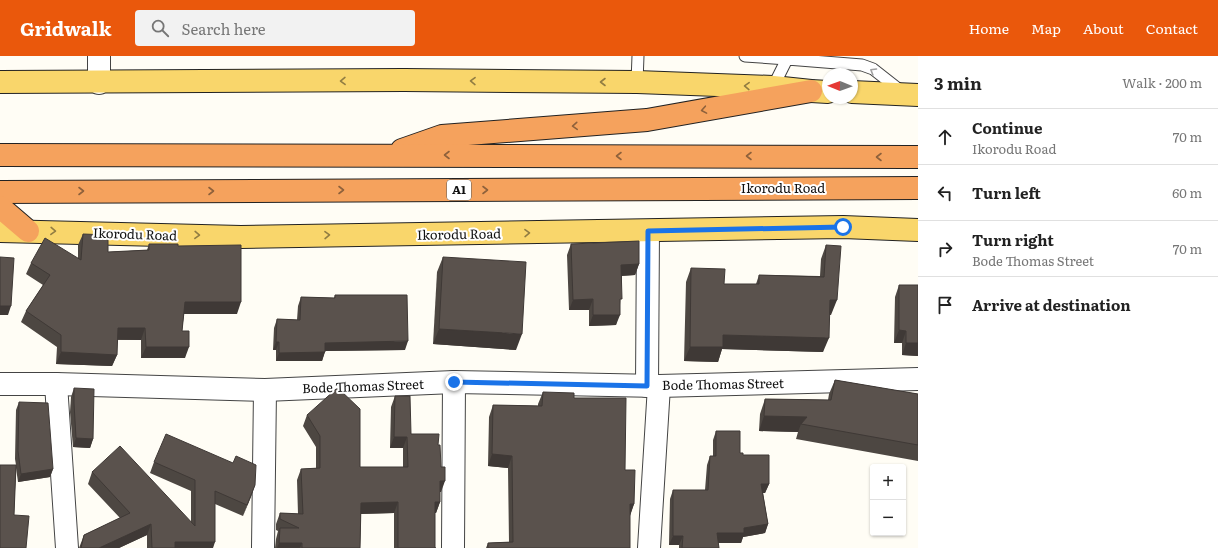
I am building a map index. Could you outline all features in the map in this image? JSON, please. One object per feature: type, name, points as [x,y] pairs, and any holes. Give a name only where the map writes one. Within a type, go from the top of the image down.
[{"type":"highway","points":[[386,155],[442,136],[647,120],[820,92]]},
{"type":"highway","points":[[0,155],[918,157]]},
{"type":"highway","name":"Ikorodu Road","points":[[0,192],[918,188]]},
{"type":"highway","points":[[0,208],[28,231]]},
{"type":"main road","points":[[0,82],[99,83],[404,80],[637,82],[773,87],[820,92]]},
{"type":"main road","points":[[858,92],[911,94]]},
{"type":"main road","name":"Ikorodu Road","points":[[0,231],[241,237],[843,227],[918,230]]},
{"type":"street","points":[[99,56],[99,83]]},
{"type":"street","points":[[648,231],[653,386],[649,548]]},
{"type":"street","name":"Bode Thomas Street","points":[[0,384],[56,384],[265,390],[454,382],[653,386],[918,380]]},
{"type":"street","points":[[453,548],[454,382]]},
{"type":"street","points":[[56,384],[67,548]]},
{"type":"street","points":[[263,548],[265,390]]},
{"type":"lane","points":[[637,82],[638,56]]},
{"type":"lane","points":[[745,56],[862,65],[873,69],[911,94]]},
{"type":"lane","points":[[773,87],[787,59]]},
{"type":"building","points":[[83,234],[108,235],[108,252],[149,250],[149,244],[178,244],[178,246],[241,245],[241,302],[185,302],[182,331],[189,331],[189,347],[146,347],[145,328],[118,328],[117,355],[61,352],[61,335],[26,311],[50,275],[31,263],[45,238],[81,260]]},
{"type":"building","points":[[639,241],[639,264],[621,265],[622,299],[620,299],[620,315],[593,315],[593,299],[573,300],[571,244]]},
{"type":"building","points":[[826,245],[841,246],[837,300],[830,300],[829,338],[723,335],[723,347],[690,347],[691,268],[725,269],[724,284],[759,284],[759,275],[824,277]]},
{"type":"building","points":[[0,257],[14,258],[11,306],[0,306]]},
{"type":"building","points":[[443,257],[526,262],[522,334],[439,329]]},
{"type":"building","points":[[899,285],[918,285],[918,343],[906,343],[906,331],[899,330]]},
{"type":"building","points":[[335,295],[407,295],[408,341],[325,343],[325,352],[279,353],[279,342],[276,342],[277,319],[300,320],[301,297],[335,298]]},
{"type":"building","points":[[835,380],[918,394],[918,445],[801,424],[807,417],[764,416],[765,399],[831,400]]},
{"type":"building","points":[[74,388],[94,389],[93,439],[76,438]]},
{"type":"building","points":[[336,389],[339,389],[360,409],[360,467],[408,467],[407,437],[394,437],[395,396],[410,396],[411,434],[439,434],[438,445],[440,445],[441,467],[445,467],[445,481],[440,481],[440,502],[435,502],[435,548],[398,548],[398,502],[361,503],[360,548],[302,548],[302,543],[279,543],[280,528],[299,528],[280,519],[280,513],[303,514],[301,469],[320,468],[320,436],[307,415]]},
{"type":"building","points":[[543,392],[574,393],[574,398],[626,398],[625,470],[635,470],[634,504],[630,504],[630,548],[488,548],[488,543],[513,542],[512,456],[492,454],[493,405],[542,406]]},
{"type":"building","points":[[19,402],[48,403],[53,469],[21,474],[18,451]]},
{"type":"building","points":[[716,431],[740,431],[740,453],[743,453],[743,455],[769,455],[769,484],[761,484],[768,524],[744,528],[744,533],[717,533],[719,548],[682,548],[683,536],[673,536],[673,490],[708,490],[710,456],[716,456]]},
{"type":"building","points":[[166,434],[233,463],[236,456],[256,465],[255,485],[247,505],[215,491],[215,542],[175,542],[175,548],[152,548],[151,524],[99,548],[81,548],[84,535],[130,513],[92,472],[120,446],[195,526],[195,480],[154,462]]},
{"type":"building","points":[[0,465],[16,465],[14,515],[29,516],[26,548],[0,548]]},
{"type":"route","points":[[454,382],[647,386],[648,231],[843,227]]}]
